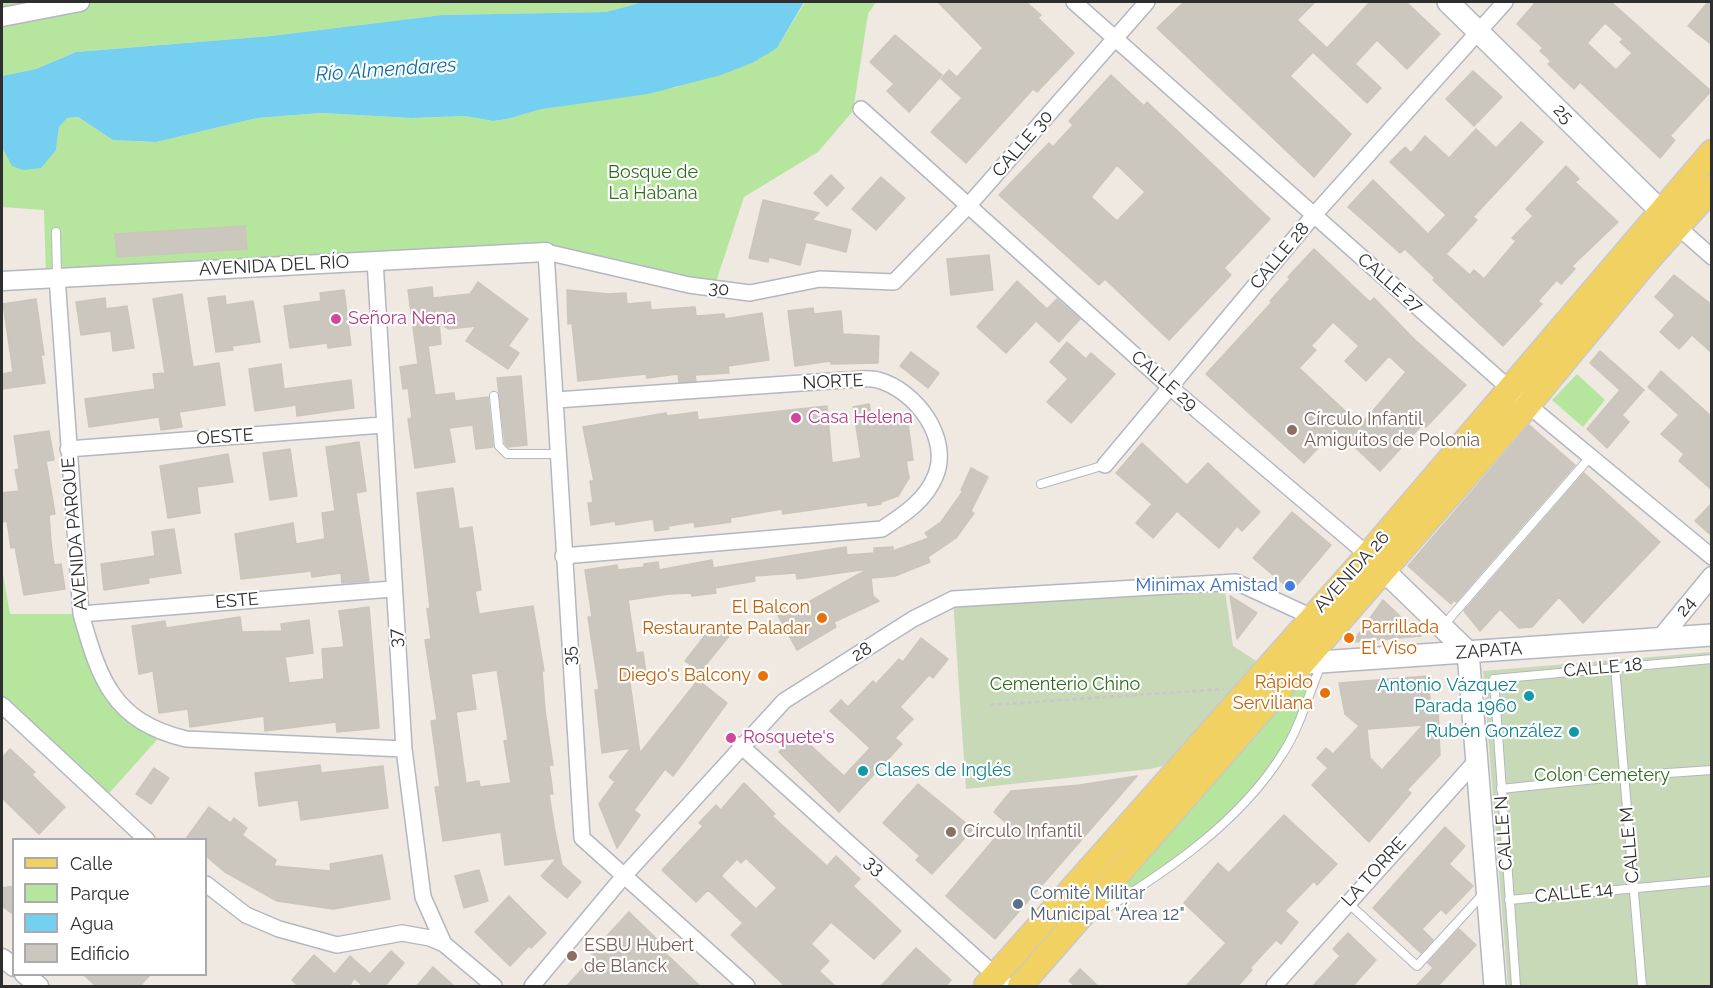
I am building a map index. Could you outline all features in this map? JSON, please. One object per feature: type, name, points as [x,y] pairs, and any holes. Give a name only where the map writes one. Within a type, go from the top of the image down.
[{"type":"main road","name":"25","points":[[1448,2],[1678,227]]},
{"type":"main road","name":"AVENIDA 26","points":[[1520,397],[1660,211],[1709,155]]},
{"type":"main road","points":[[1678,227],[1709,155]]},
{"type":"main road","name":"AVENIDA 26","points":[[1020,987],[1312,662],[1376,563],[1520,397],[1712,188]]},
{"type":"main road","name":"AVENIDA 26","points":[[996,983],[1312,617],[1376,563]]},
{"type":"main road","name":"CALLE 29","points":[[1376,563],[1468,652]]},
{"type":"main road","name":"ZAPATA","points":[[1267,668],[1312,662],[1712,635]]},
{"type":"main road","points":[[1468,652],[1495,987]]},
{"type":"street","points":[[2,17],[80,2]]},
{"type":"street","name":"CALLE 27","points":[[1074,2],[1520,397],[1712,558]]},
{"type":"street","name":"CALLE 30","points":[[894,282],[968,206],[1147,2]]},
{"type":"street","name":"CALLE 28","points":[[1105,465],[1314,215],[1505,2]]},
{"type":"street","name":"CALLE 29","points":[[861,109],[1170,388],[1376,563]]},
{"type":"street","points":[[1678,227],[1712,257]]},
{"type":"street","name":"30","points":[[546,252],[689,285],[750,293],[820,279],[894,282]]},
{"type":"street","name":"AVENIDA DEL RÍO","points":[[2,281],[546,252]]},
{"type":"street","name":"35","points":[[546,252],[582,838],[747,987]]},
{"type":"street","name":"37","points":[[375,260],[392,589],[404,749],[423,897],[444,944],[494,987]]},
{"type":"street","name":"AVENIDA PARQUE","points":[[57,277],[81,614],[94,661],[112,694],[135,719],[163,733],[221,743],[404,749]]},
{"type":"street","name":"NORTE","points":[[556,400],[845,380],[877,380],[908,396],[929,419],[939,450],[935,477],[919,500],[913,508],[882,529],[563,556]]},
{"type":"street","name":"OESTE","points":[[68,449],[383,425]]},
{"type":"street","name":"24","points":[[1661,638],[1712,576]]},
{"type":"street","name":"28","points":[[532,987],[623,877],[740,745],[784,701],[913,620],[953,599],[1236,582],[1312,617]]},
{"type":"street","name":"ESTE","points":[[81,614],[392,589]]},
{"type":"street","points":[[2,705],[145,838]]},
{"type":"street","name":"33","points":[[740,745],[996,983]]},
{"type":"street","name":"LA TORRE","points":[[1274,987],[1347,902],[1477,760]]},
{"type":"street","points":[[207,885],[246,915],[279,929],[337,945],[402,933],[430,938],[444,944]]},
{"type":"street","points":[[25,976],[39,987]]},
{"type":"lane","points":[[56,232],[57,277]]},
{"type":"lane","points":[[494,396],[499,446],[502,451],[507,454],[558,454]]},
{"type":"lane","points":[[1443,626],[1591,456]]},
{"type":"lane","name":"CALLE 28","points":[[1041,483],[1105,465]]},
{"type":"lane","name":"CALLE 18","points":[[1494,679],[1712,659]]},
{"type":"lane","points":[[1067,932],[1156,878],[1240,808],[1284,753],[1312,662]]},
{"type":"lane","name":"CALLE M","points":[[1615,667],[1642,987]]},
{"type":"lane","name":"CALLE N","points":[[1494,679],[1516,987]]},
{"type":"lane","points":[[1501,789],[1624,776],[1712,770]]},
{"type":"lane","name":"CALLE 14","points":[[1509,900],[1712,881]]},
{"type":"lane","points":[[1347,902],[1417,966],[1487,890]]},
{"type":"path","points":[[990,705],[1250,687]]},
{"type":"green space","points":[[2,2],[643,2],[606,12],[442,15],[271,36],[76,52],[36,69],[2,76]]},
{"type":"green space","name":"Bosque de La Habana","points":[[805,2],[876,2],[868,14],[853,111],[818,152],[744,197],[714,288],[546,252],[46,278],[44,210],[2,207],[2,147],[13,166],[56,150],[59,127],[66,118],[78,117],[113,140],[155,142],[257,118],[321,113],[412,118],[465,116],[493,121],[507,119],[542,109],[677,87],[777,48]]},
{"type":"green space","points":[[1577,374],[1605,400],[1583,427],[1552,400]]},
{"type":"green space","points":[[2,569],[10,614],[81,614],[112,694],[163,733],[103,800],[2,703]]},
{"type":"green space","name":"Cementerio Chino","points":[[1224,584],[1233,646],[1267,668],[1183,761],[1150,769],[966,789],[953,599]]},
{"type":"green space","name":"Colon Cemetery","points":[[1711,652],[1711,986],[1508,986],[1483,671]]},
{"type":"green space","points":[[1323,661],[1289,743],[1262,782],[1239,808],[1213,832],[1157,875],[1067,932],[1302,662]]},
{"type":"water","name":"Río Almendares","points":[[643,2],[804,2],[777,48],[752,63],[721,75],[648,94],[542,109],[493,121],[465,116],[412,118],[321,113],[257,118],[156,142],[113,140],[78,117],[67,118],[59,127],[56,150],[41,168],[23,170],[12,166],[2,147],[2,76],[36,69],[76,52],[271,36],[442,15],[606,12]]},
{"type":"building","points":[[938,2],[1026,2],[1041,15],[1038,18],[1074,53],[1037,92],[1033,89],[966,163],[931,132],[962,98],[941,79],[949,70],[957,77],[983,48]]},
{"type":"building","points":[[1184,2],[1315,2],[1297,20],[1327,48],[1370,2],[1406,2],[1440,34],[1407,69],[1377,40],[1355,64],[1381,88],[1367,103],[1313,52],[1290,76],[1351,134],[1314,177],[1157,28]]},
{"type":"building","points":[[1536,2],[1611,2],[1711,91],[1670,136],[1675,140],[1660,158],[1580,82],[1574,89],[1548,64],[1551,61],[1540,51],[1543,48],[1517,24]],"holes":[[[1605,23],[1623,39],[1620,42],[1632,53],[1616,70],[1587,43]]]},
{"type":"building","points":[[1708,2],[1712,2],[1712,45],[1688,26]]},
{"type":"building","points":[[895,35],[942,75],[909,112],[887,91],[894,84],[870,62]]},
{"type":"building","points":[[1473,71],[1502,97],[1474,126],[1446,99]]},
{"type":"building","points":[[1111,75],[1144,106],[1147,102],[1270,219],[1224,268],[1231,275],[1169,340],[1105,279],[1099,285],[999,195],[1049,143],[1053,147],[1073,125],[1069,121]],"holes":[[[1117,165],[1145,192],[1117,221],[1091,197]]]},
{"type":"building","points":[[1521,122],[1543,142],[1473,217],[1477,220],[1446,254],[1470,275],[1474,270],[1484,279],[1516,241],[1512,238],[1533,216],[1526,209],[1566,166],[1579,179],[1575,182],[1618,222],[1572,266],[1575,269],[1561,284],[1557,280],[1538,301],[1542,304],[1503,346],[1433,280],[1435,278],[1405,249],[1400,253],[1348,207],[1373,180],[1428,234],[1446,215],[1390,162],[1405,147],[1411,153],[1425,136],[1449,158],[1476,129],[1496,148]]},
{"type":"building","points":[[831,175],[844,188],[827,206],[814,193]]},
{"type":"building","points":[[881,177],[905,198],[876,230],[852,209]]},
{"type":"building","points":[[763,200],[819,213],[812,220],[851,230],[846,252],[806,242],[800,265],[769,257],[768,262],[749,258]]},
{"type":"building","points":[[245,226],[247,249],[117,257],[115,234]]},
{"type":"building","points":[[1314,249],[1370,302],[1374,298],[1415,340],[1466,385],[1426,427],[1423,424],[1380,471],[1336,429],[1304,463],[1206,374],[1272,302],[1270,301],[1290,279],[1288,277]],"holes":[[[1333,322],[1359,346],[1345,361],[1366,381],[1389,356],[1406,372],[1365,420],[1362,418],[1358,423],[1299,368],[1316,350],[1311,346]]]},
{"type":"building","points":[[989,255],[993,290],[951,295],[947,259]]},
{"type":"building","points":[[1674,275],[1712,305],[1712,353],[1692,335],[1679,349],[1660,332],[1675,315],[1655,297]]},
{"type":"building","points":[[1017,281],[1047,309],[1057,299],[1080,319],[1059,342],[1036,321],[1006,353],[977,327]]},
{"type":"building","points":[[478,282],[528,319],[508,346],[519,353],[508,369],[466,341],[476,326],[449,329],[439,323],[441,344],[428,346],[435,395],[454,393],[455,401],[488,397],[493,447],[476,449],[473,425],[449,428],[455,462],[415,468],[408,419],[412,418],[408,388],[403,389],[400,367],[418,364],[408,290],[432,287],[433,298],[470,294]]},
{"type":"building","points":[[344,290],[351,345],[328,348],[327,343],[290,348],[284,306],[321,301],[320,293]]},
{"type":"building","points":[[567,290],[608,294],[626,293],[627,304],[650,302],[651,310],[695,307],[696,316],[724,314],[725,319],[762,313],[769,360],[728,366],[729,373],[695,375],[696,381],[679,382],[678,374],[647,378],[646,374],[578,381],[572,323],[568,324]]},
{"type":"building","points":[[182,294],[193,367],[219,363],[225,405],[179,412],[182,427],[161,430],[159,417],[89,427],[85,399],[155,389],[153,374],[165,373],[153,299]]},
{"type":"building","points":[[225,296],[226,305],[253,301],[260,342],[232,346],[233,350],[216,352],[208,298]]},
{"type":"building","points":[[105,298],[106,309],[127,306],[134,348],[113,351],[111,331],[81,335],[76,302]]},
{"type":"building","points":[[36,299],[44,355],[41,355],[45,383],[2,389],[2,374],[13,372],[3,304]]},
{"type":"building","points":[[813,308],[814,314],[841,311],[843,334],[879,336],[878,363],[831,364],[831,361],[795,366],[788,311]]},
{"type":"building","points":[[1067,342],[1086,359],[1091,353],[1115,374],[1071,423],[1047,402],[1068,379],[1050,362]]},
{"type":"building","points":[[1600,351],[1644,390],[1622,415],[1629,422],[1607,448],[1587,429],[1620,390],[1590,363]]},
{"type":"building","points":[[911,352],[939,373],[928,388],[900,366]]},
{"type":"building","points":[[281,364],[284,389],[351,380],[354,408],[297,416],[296,405],[255,411],[249,369]]},
{"type":"building","points":[[1661,371],[1712,417],[1712,490],[1679,461],[1684,454],[1661,434],[1679,415],[1648,387]]},
{"type":"building","points":[[521,376],[527,445],[508,447],[505,443],[497,378]]},
{"type":"building","points":[[869,404],[871,415],[890,412],[908,423],[913,460],[906,461],[909,478],[898,496],[881,502],[881,504],[868,506],[867,502],[783,514],[782,509],[730,518],[731,522],[695,527],[694,522],[668,526],[669,529],[655,531],[653,519],[616,525],[615,521],[591,525],[588,503],[593,503],[590,481],[594,481],[583,427],[666,413],[667,416],[697,412],[698,420],[827,406],[832,463],[861,458],[853,407]]},
{"type":"building","points":[[1529,425],[1575,465],[1456,602],[1454,600],[1451,604],[1408,566]]},
{"type":"building","points":[[49,431],[54,460],[46,461],[55,514],[49,515],[51,542],[54,565],[61,564],[65,589],[24,595],[15,547],[11,548],[7,521],[2,522],[2,493],[19,491],[15,470],[19,469],[14,436]]},
{"type":"building","points":[[359,442],[366,491],[356,493],[369,581],[342,583],[341,573],[312,577],[311,571],[241,579],[235,534],[293,523],[296,544],[325,539],[322,513],[335,511],[326,447]]},
{"type":"building","points":[[1142,443],[1187,485],[1208,463],[1260,512],[1242,531],[1237,526],[1219,548],[1177,511],[1153,538],[1136,523],[1152,504],[1116,473]]},
{"type":"building","points":[[290,449],[297,496],[270,500],[263,453]]},
{"type":"building","points":[[228,454],[233,482],[197,487],[200,513],[168,518],[160,466]]},
{"type":"building","points":[[971,468],[988,477],[971,511],[974,513],[956,538],[928,557],[930,562],[895,576],[871,578],[873,596],[879,601],[834,622],[836,627],[797,650],[776,612],[791,604],[794,610],[868,569],[797,579],[796,573],[754,576],[755,581],[715,588],[716,593],[692,596],[691,593],[669,594],[628,600],[636,653],[643,652],[646,673],[629,676],[640,753],[698,680],[727,703],[673,776],[665,769],[634,810],[640,815],[617,848],[599,804],[615,782],[609,777],[631,748],[602,753],[595,690],[599,690],[588,617],[592,617],[585,570],[617,565],[618,570],[644,567],[644,564],[658,562],[659,570],[712,560],[713,568],[846,547],[847,555],[874,553],[874,548],[893,547],[893,551],[929,538],[925,533],[941,522],[963,491],[961,490]]},
{"type":"building","points":[[1584,473],[1660,542],[1583,623],[1559,597],[1532,627],[1519,628],[1500,609],[1480,631],[1464,611]]},
{"type":"building","points":[[453,488],[459,529],[472,527],[481,590],[475,591],[479,614],[533,606],[544,671],[542,671],[545,710],[553,765],[549,765],[553,794],[549,794],[555,832],[562,865],[581,882],[567,898],[541,876],[557,858],[505,865],[501,832],[443,841],[435,787],[440,787],[431,721],[437,720],[425,640],[431,639],[427,609],[430,608],[417,493]],"holes":[[[497,670],[508,740],[504,741],[511,783],[480,787],[479,781],[466,783],[456,712],[476,709],[471,674]]]},
{"type":"building","points":[[1712,503],[1712,536],[1695,521]]},
{"type":"building","points":[[1292,512],[1331,545],[1292,591],[1253,558]]},
{"type":"building","points":[[174,529],[181,573],[148,578],[149,583],[104,590],[101,564],[155,556],[152,532]]},
{"type":"building","points":[[1230,596],[1257,613],[1237,639]]},
{"type":"building","points":[[1383,600],[1421,636],[1353,642]]},
{"type":"building","points":[[369,607],[379,728],[337,732],[336,722],[265,731],[264,716],[190,727],[188,709],[159,713],[153,671],[139,674],[132,626],[165,621],[166,628],[240,617],[242,632],[282,631],[281,624],[309,620],[313,653],[285,657],[289,683],[324,679],[322,649],[344,647],[339,611]]},
{"type":"building","points":[[714,624],[729,636],[700,672],[685,661]]},
{"type":"building","points":[[921,638],[948,659],[933,678],[929,675],[900,707],[913,719],[895,738],[902,744],[839,812],[779,752],[797,733],[844,776],[870,748],[830,711],[841,700],[848,707],[873,681],[876,684],[899,659],[903,662]]},
{"type":"building","points":[[1428,676],[1431,712],[1438,709],[1440,755],[1407,790],[1411,793],[1369,842],[1312,785],[1328,768],[1317,758],[1326,748],[1333,754],[1359,726],[1345,714],[1339,683]],"holes":[[[1423,725],[1382,770],[1370,758],[1367,729]]]},
{"type":"building","points":[[10,749],[35,772],[32,775],[65,807],[39,834],[2,798],[2,758]]},
{"type":"building","points":[[320,765],[321,773],[383,766],[388,808],[301,820],[298,800],[259,806],[255,773]]},
{"type":"building","points":[[154,768],[169,778],[151,804],[136,794]]},
{"type":"building","points":[[1137,776],[995,939],[946,896],[1007,824],[994,812],[1011,791],[1080,785]]},
{"type":"building","points":[[744,783],[775,814],[772,816],[827,866],[836,856],[860,879],[853,886],[901,931],[874,959],[831,922],[811,944],[829,961],[819,971],[836,987],[786,987],[731,935],[743,923],[708,890],[696,902],[662,870],[703,826],[699,823],[716,805],[721,810]],"holes":[[[746,858],[777,888],[756,909],[721,876],[737,859],[741,863]]]},
{"type":"building","name":"Círculo Infantil","points":[[918,784],[973,829],[932,874],[916,860],[920,856],[883,823]]},
{"type":"building","points":[[209,807],[231,823],[234,818],[247,828],[242,835],[276,860],[274,866],[331,871],[330,864],[382,855],[390,899],[333,909],[277,901],[225,872],[207,857],[207,838],[186,838]]},
{"type":"building","points":[[1284,815],[1337,864],[1317,885],[1314,881],[1285,911],[1298,922],[1281,944],[1276,940],[1250,968],[1252,970],[1237,987],[1185,987],[1226,943],[1184,903],[1218,863],[1229,873]]},
{"type":"building","points":[[1445,827],[1465,846],[1449,864],[1473,886],[1446,914],[1441,909],[1422,929],[1433,940],[1421,953],[1373,908]]},
{"type":"building","points":[[479,870],[488,901],[464,908],[455,876]]},
{"type":"building","points":[[12,886],[12,914],[2,906],[2,888]]},
{"type":"building","points":[[509,896],[546,933],[531,948],[529,946],[510,966],[475,932]]},
{"type":"building","points":[[629,912],[664,946],[661,949],[701,987],[566,987],[594,956],[591,953]]},
{"type":"building","points":[[1459,929],[1476,945],[1437,987],[1415,987],[1433,968],[1428,963]]},
{"type":"building","points":[[1348,933],[1376,960],[1352,987],[1312,987],[1340,956],[1333,949]]},
{"type":"building","points":[[916,948],[951,980],[945,987],[880,987]]},
{"type":"building","points":[[391,951],[404,963],[384,987],[359,987],[361,984],[354,978],[349,987],[299,987],[292,980],[314,955],[335,974],[350,956],[370,974]]},
{"type":"building","points":[[433,967],[455,987],[416,987]]},
{"type":"building","points":[[1080,969],[1099,987],[1076,987],[1069,981]]},
{"type":"building","points":[[85,976],[149,976],[139,987],[97,987]]},
{"type":"place","name":"Señora Nena","points":[[336,319]]},
{"type":"place","name":"Casa Helena","points":[[796,418]]},
{"type":"place","name":"Círculo Infantil Amiguitos de Polonia","points":[[1292,430]]},
{"type":"place","name":"Minimax Amistad","points":[[1290,586]]},
{"type":"place","name":"El Balcon Restaurante Paladar","points":[[822,618]]},
{"type":"place","name":"Parrillada El Viso","points":[[1349,638]]},
{"type":"place","name":"Diego's Balcony","points":[[763,676]]},
{"type":"place","name":"Rápido Serviliana","points":[[1325,693]]},
{"type":"place","name":"Antonio Vázquez Parada 1960","points":[[1529,696]]},
{"type":"place","name":"Rubén González","points":[[1574,732]]},
{"type":"place","name":"Rosquete's","points":[[731,738]]},
{"type":"place","name":"Clases de Inglés","points":[[863,771]]},
{"type":"place","name":"Círculo Infantil","points":[[951,832]]},
{"type":"place","name":"Comité Militar Municipal \"Área 12\"","points":[[1018,904]]},
{"type":"place","name":"ESBU Hubert de Blanck","points":[[572,956]]}]
